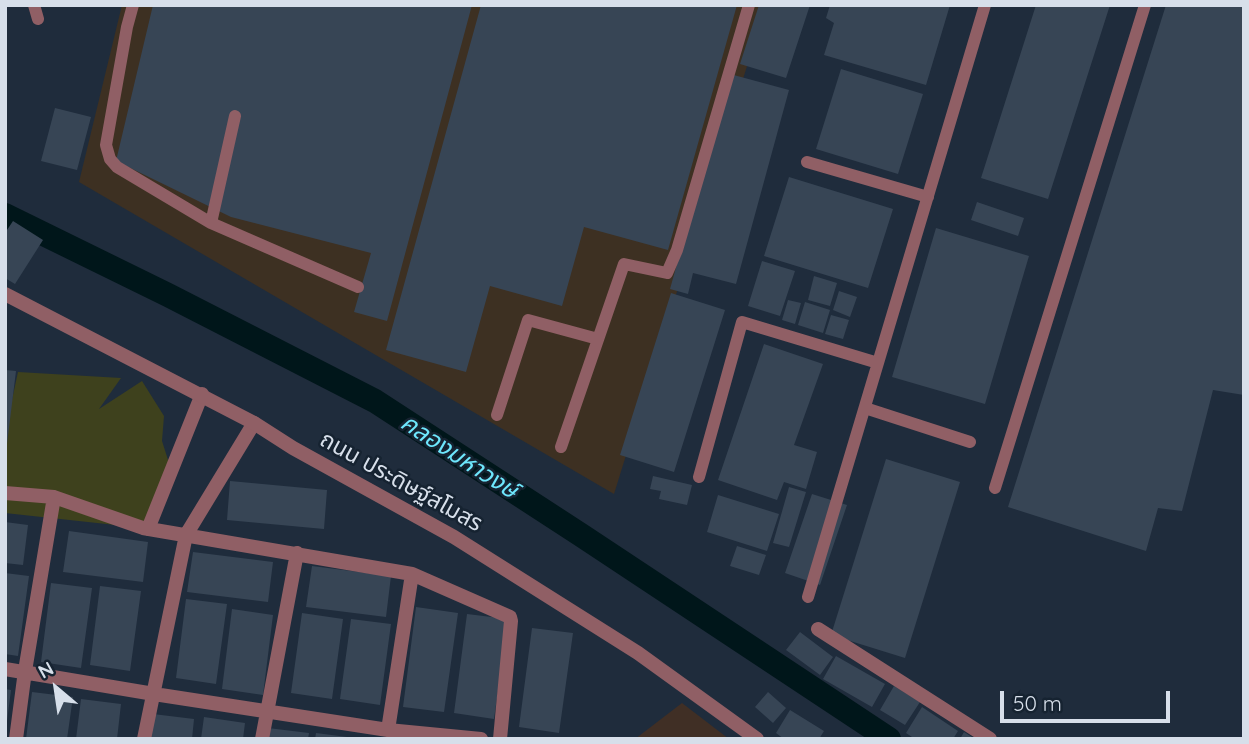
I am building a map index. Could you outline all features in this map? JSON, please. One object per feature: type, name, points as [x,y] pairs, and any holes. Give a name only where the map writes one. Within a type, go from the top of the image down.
[{"type":"street","name":"ถนน ประดิษฐ์สโมสร","points":[[5,294],[202,394],[454,537],[638,653],[757,739]]},
{"type":"street","points":[[148,529],[202,394]]},
{"type":"street","points":[[144,739],[186,535],[254,423]]},
{"type":"street","points":[[5,493],[54,497],[148,529],[412,574],[511,619],[500,739]]},
{"type":"street","points":[[16,739],[54,497]]},
{"type":"street","points":[[262,739],[297,553]]},
{"type":"street","points":[[388,730],[412,574]]},
{"type":"street","points":[[818,629],[990,739]]},
{"type":"street","points":[[5,669],[267,712],[371,733],[388,730],[481,739]]},
{"type":"lane","points":[[34,5],[38,19]]},
{"type":"lane","points":[[133,5],[106,145],[110,159],[117,167],[211,222],[358,287]]},
{"type":"lane","points":[[561,447],[624,264],[667,273],[677,250],[749,5]]},
{"type":"lane","points":[[808,597],[985,5]]},
{"type":"lane","points":[[995,488],[1144,5]]},
{"type":"lane","points":[[211,222],[235,116]]},
{"type":"lane","points":[[807,162],[928,197]]},
{"type":"lane","points":[[497,415],[528,320],[598,339]]},
{"type":"lane","points":[[699,477],[742,322],[878,363]]},
{"type":"lane","points":[[865,408],[970,442]]},
{"type":"shaded area","points":[[122,5],[766,5],[614,494],[79,182]]},
{"type":"shaded area","points":[[682,703],[729,739],[635,739]]},
{"type":"green space","points":[[18,372],[121,378],[99,409],[142,381],[164,416],[162,441],[169,463],[143,528],[5,513],[5,432]]},
{"type":"building","points":[[153,5],[472,5],[387,321],[354,312],[371,253],[231,217],[116,161]]},
{"type":"building","points":[[481,5],[737,5],[668,250],[584,227],[562,306],[490,286],[466,372],[386,350]]},
{"type":"building","points":[[759,5],[810,5],[786,78],[740,64]]},
{"type":"building","points":[[830,5],[950,5],[926,85],[824,55],[834,23],[826,18]]},
{"type":"building","points":[[1036,5],[1110,5],[1048,199],[981,178]]},
{"type":"building","points":[[1166,5],[1244,5],[1244,395],[1213,390],[1182,511],[1158,508],[1146,551],[1008,507]]},
{"type":"building","points":[[841,69],[923,94],[898,174],[816,149]]},
{"type":"building","points":[[730,74],[789,90],[736,284],[693,273],[688,294],[670,289]]},
{"type":"building","points":[[55,108],[91,117],[77,170],[41,161]]},
{"type":"building","points":[[789,177],[893,209],[868,288],[764,256]]},
{"type":"building","points":[[977,202],[1024,218],[1018,236],[971,220]]},
{"type":"building","points":[[13,221],[43,240],[15,284],[5,278],[5,233]]},
{"type":"building","points":[[936,228],[1029,256],[985,404],[892,377]]},
{"type":"building","points":[[762,261],[795,271],[780,316],[748,306]]},
{"type":"building","points":[[814,276],[837,283],[830,306],[808,300]]},
{"type":"building","points":[[839,291],[857,297],[850,317],[833,310]]},
{"type":"building","points":[[671,293],[725,310],[674,472],[620,455]]},
{"type":"building","points":[[788,300],[801,303],[795,324],[782,320]]},
{"type":"building","points":[[805,302],[830,310],[823,333],[798,325]]},
{"type":"building","points":[[831,315],[849,320],[843,339],[825,334]]},
{"type":"building","points":[[764,344],[823,364],[794,445],[817,452],[806,489],[784,482],[777,500],[718,480]]},
{"type":"building","points":[[5,370],[16,371],[7,444],[5,444]]},
{"type":"building","points":[[886,459],[960,482],[905,658],[831,635]]},
{"type":"building","points":[[653,476],[692,485],[687,505],[659,499],[661,491],[650,489]]},
{"type":"building","points":[[230,481],[327,490],[324,529],[227,520]]},
{"type":"building","points":[[789,487],[806,492],[789,547],[773,543]]},
{"type":"building","points":[[812,494],[847,505],[820,585],[785,573]]},
{"type":"building","points":[[718,495],[779,514],[767,551],[707,532]]},
{"type":"building","points":[[5,522],[28,525],[23,565],[5,563]]},
{"type":"building","points":[[69,531],[148,542],[143,582],[63,572]]},
{"type":"building","points":[[737,546],[766,555],[759,575],[730,566]]},
{"type":"building","points":[[193,552],[273,562],[268,602],[187,592]]},
{"type":"building","points":[[312,566],[391,576],[386,617],[306,607]]},
{"type":"building","points":[[5,573],[29,576],[18,656],[5,654]]},
{"type":"building","points":[[51,583],[92,588],[81,668],[41,662]]},
{"type":"building","points":[[100,586],[141,591],[130,671],[90,665]]},
{"type":"building","points":[[186,599],[227,604],[216,684],[176,678]]},
{"type":"building","points":[[416,607],[458,613],[444,712],[403,707]]},
{"type":"building","points":[[232,609],[273,615],[263,695],[222,689]]},
{"type":"building","points":[[302,613],[343,619],[332,699],[291,693]]},
{"type":"building","points":[[467,614],[508,619],[494,719],[454,713]]},
{"type":"building","points":[[351,619],[391,624],[380,705],[340,699]]},
{"type":"building","points":[[532,628],[573,633],[559,733],[519,727]]},
{"type":"building","points":[[800,632],[833,657],[820,675],[786,650]]},
{"type":"building","points":[[836,656],[885,684],[872,707],[823,679]]},
{"type":"building","points":[[894,686],[920,702],[905,725],[880,710]]},
{"type":"building","points":[[5,689],[11,690],[7,721],[5,721]]},
{"type":"building","points":[[32,692],[73,697],[67,739],[26,739]]},
{"type":"building","points":[[768,692],[786,708],[773,723],[755,707]]},
{"type":"building","points":[[81,699],[121,704],[117,739],[76,739]]},
{"type":"building","points":[[922,707],[958,731],[953,739],[915,739],[906,733]]},
{"type":"building","points":[[790,710],[824,731],[819,739],[784,739],[776,733]]},
{"type":"building","points":[[153,714],[194,719],[192,739],[150,739]]},
{"type":"building","points":[[204,717],[245,723],[243,739],[201,739]]},
{"type":"building","points":[[268,728],[309,733],[308,739],[266,739]]},
{"type":"building","points":[[964,732],[975,739],[960,739]]},
{"type":"building","points":[[316,733],[347,737],[347,739],[315,739]]},
{"type":"waterway","name":"คลองมหาวงษ์","points":[[5,215],[375,401],[889,739]]}]
